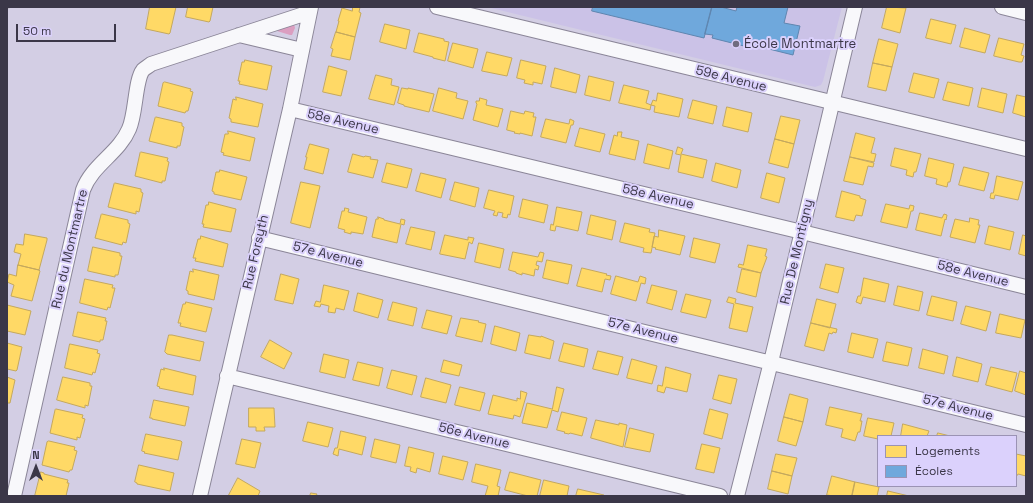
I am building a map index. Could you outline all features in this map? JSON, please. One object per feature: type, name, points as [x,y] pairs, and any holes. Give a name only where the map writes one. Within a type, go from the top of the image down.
[{"type":"street","name":"59e Avenue","points":[[437,7],[1026,149]]},
{"type":"street","name":"Rue De Montigny","points":[[737,496],[771,362],[855,7]]},
{"type":"street","points":[[1002,7],[1026,13]]},
{"type":"street","name":"Rue du Montmartre","points":[[14,496],[81,197],[86,181],[122,141],[129,131],[143,69],[151,64],[311,9]]},
{"type":"street","name":"Rue Forsyth","points":[[200,496],[290,109],[311,9]]},
{"type":"street","points":[[238,35],[302,50]]},
{"type":"street","name":"58e Avenue","points":[[290,109],[802,232],[1026,288]]},
{"type":"street","name":"57e Avenue","points":[[259,238],[1026,425]]},
{"type":"street","name":"56e Avenue","points":[[227,376],[720,496]]},
{"type":"shaded area","name":"École Montmartre","points":[[487,7],[842,7],[823,81],[821,85],[815,87]]},
{"type":"shaded area","points":[[294,24],[295,28],[292,35],[277,31],[277,29]]},
{"type":"building: Logements","points":[[150,7],[176,7],[169,34],[146,29]]},
{"type":"building: Logements","points":[[188,7],[213,7],[210,21],[186,17]]},
{"type":"building: Logements","points":[[353,7],[360,7],[359,12],[361,13],[355,37],[336,32],[342,8],[352,11]]},
{"type":"building: Logements","points":[[887,7],[906,8],[900,33],[882,28]]},
{"type":"building: Logements","points":[[931,19],[956,25],[951,44],[926,38]]},
{"type":"building: Logements","points":[[385,24],[410,30],[406,49],[380,42]]},
{"type":"building: Logements","points":[[965,28],[990,35],[985,53],[960,47]]},
{"type":"building: Logements","points":[[336,32],[355,37],[350,60],[331,56],[333,49],[331,48]]},
{"type":"building: Logements","points":[[419,33],[444,39],[444,41],[449,42],[445,61],[414,52]]},
{"type":"building: Logements","points":[[999,38],[1024,44],[1021,55],[1024,56],[1022,62],[994,56]]},
{"type":"building: Logements","points":[[879,39],[898,44],[892,67],[873,63]]},
{"type":"building: Logements","points":[[453,43],[478,49],[473,68],[448,61]]},
{"type":"building: Logements","points":[[487,52],[512,58],[507,76],[482,71]]},
{"type":"building: Logements","points":[[245,60],[272,66],[267,90],[239,84],[240,81],[238,81],[242,62]]},
{"type":"building: Logements","points":[[521,60],[546,66],[542,84],[533,82],[533,85],[524,83],[525,80],[517,78]]},
{"type":"building: Logements","points":[[873,63],[892,67],[886,91],[868,87]]},
{"type":"building: Logements","points":[[329,66],[347,71],[341,96],[323,92]]},
{"type":"building: Logements","points":[[555,68],[580,75],[576,93],[551,87]]},
{"type":"building: Logements","points":[[914,73],[939,79],[934,98],[909,92]]},
{"type":"building: Logements","points":[[376,75],[392,79],[391,85],[399,87],[394,105],[369,99]]},
{"type":"building: Logements","points":[[589,76],[614,82],[610,101],[585,95]]},
{"type":"building: Logements","points":[[165,82],[191,89],[190,91],[193,92],[188,111],[185,113],[158,106],[163,83]]},
{"type":"building: Logements","points":[[948,82],[973,88],[969,106],[943,100]]},
{"type":"building: Logements","points":[[624,85],[649,91],[646,103],[651,105],[650,110],[619,103]]},
{"type":"building: Logements","points":[[402,88],[434,94],[429,112],[404,106],[398,103]]},
{"type":"building: Logements","points":[[439,88],[457,93],[456,98],[468,101],[463,119],[433,111]]},
{"type":"building: Logements","points":[[982,88],[1007,94],[1003,113],[978,107]]},
{"type":"building: Logements","points":[[658,93],[683,99],[679,117],[654,112],[655,106],[651,105],[653,100],[656,101]]},
{"type":"building: Logements","points":[[1017,95],[1026,97],[1026,117],[1013,113]]},
{"type":"building: Logements","points":[[236,97],[263,104],[258,127],[231,122],[231,119],[229,118],[233,99],[236,100]]},
{"type":"building: Logements","points":[[480,98],[487,100],[486,105],[503,109],[498,127],[473,120],[477,104],[476,101],[479,101]]},
{"type":"building: Logements","points":[[693,100],[717,106],[713,124],[688,118]]},
{"type":"building: Logements","points":[[727,107],[752,113],[748,132],[723,126]]},
{"type":"building: Logements","points":[[511,111],[524,114],[525,111],[534,113],[533,117],[536,117],[532,136],[514,133],[515,132],[507,130]]},
{"type":"building: Logements","points":[[781,116],[800,120],[794,144],[775,139]]},
{"type":"building: Logements","points":[[156,117],[182,123],[182,126],[184,127],[180,146],[177,146],[177,148],[149,141]]},
{"type":"building: Logements","points":[[546,119],[569,124],[570,119],[574,121],[573,125],[571,125],[566,143],[541,137]]},
{"type":"building: Logements","points":[[580,128],[605,134],[600,152],[575,146]]},
{"type":"building: Logements","points":[[228,131],[255,138],[250,161],[223,155],[224,153],[221,152],[225,134],[228,134]]},
{"type":"building: Logements","points":[[618,132],[622,132],[621,137],[639,141],[635,160],[609,154],[614,135],[617,136]]},
{"type":"building: Logements","points":[[856,133],[875,138],[871,153],[876,154],[874,162],[850,157]]},
{"type":"building: Logements","points":[[775,139],[794,144],[788,168],[769,163]]},
{"type":"building: Logements","points":[[310,144],[329,149],[323,174],[304,169]]},
{"type":"building: Logements","points":[[648,144],[673,151],[669,169],[644,163]]},
{"type":"building: Logements","points":[[678,147],[683,149],[681,154],[707,160],[703,178],[678,172],[681,155],[676,154]]},
{"type":"building: Logements","points":[[895,148],[921,154],[913,177],[906,175],[907,170],[891,166]]},
{"type":"building: Logements","points":[[141,152],[168,158],[167,161],[169,162],[165,181],[162,181],[162,183],[135,176]]},
{"type":"building: Logements","points":[[353,154],[371,157],[370,159],[378,160],[373,178],[348,172]]},
{"type":"building: Logements","points":[[850,157],[874,163],[873,167],[868,166],[863,185],[844,181]]},
{"type":"building: Logements","points":[[929,158],[954,164],[950,182],[948,182],[947,187],[936,184],[937,179],[925,176]]},
{"type":"building: Logements","points":[[387,163],[412,169],[407,188],[382,182]]},
{"type":"building: Logements","points":[[716,163],[741,170],[737,188],[712,181]]},
{"type":"building: Logements","points":[[964,167],[989,173],[984,191],[959,185]]},
{"type":"building: Logements","points":[[220,170],[247,177],[241,200],[214,194],[212,191],[216,172],[219,172]]},
{"type":"building: Logements","points":[[421,173],[446,179],[441,198],[416,191]]},
{"type":"building: Logements","points":[[767,173],[785,178],[779,203],[761,198]]},
{"type":"building: Logements","points":[[997,176],[1023,182],[1018,200],[995,195],[994,199],[990,198],[991,193],[993,193]]},
{"type":"building: Logements","points":[[301,182],[320,186],[310,228],[291,223]]},
{"type":"building: Logements","points":[[455,182],[479,188],[475,207],[450,200]]},
{"type":"building: Logements","points":[[115,183],[141,189],[141,192],[143,193],[139,212],[136,211],[136,214],[108,207]]},
{"type":"building: Logements","points":[[489,190],[514,196],[510,215],[508,214],[507,218],[502,217],[503,213],[498,212],[497,216],[493,215],[495,211],[484,208]]},
{"type":"building: Logements","points":[[842,191],[860,196],[860,198],[866,200],[862,216],[856,215],[854,221],[836,217]]},
{"type":"building: Logements","points":[[523,199],[548,205],[544,223],[519,217]]},
{"type":"building: Logements","points":[[209,202],[236,209],[231,232],[203,227],[204,224],[202,224],[206,205],[208,205]]},
{"type":"building: Logements","points":[[886,204],[909,209],[910,205],[914,206],[913,211],[911,211],[907,228],[881,222]]},
{"type":"building: Logements","points":[[557,207],[582,212],[578,231],[556,226],[555,231],[550,230],[551,224],[553,225]]},
{"type":"building: Logements","points":[[345,208],[349,209],[348,212],[367,217],[363,234],[351,232],[351,234],[338,228],[342,211],[344,211]]},
{"type":"building: Logements","points":[[920,213],[942,218],[944,214],[947,215],[941,236],[916,230]]},
{"type":"building: Logements","points":[[102,214],[128,220],[128,223],[130,224],[126,243],[123,242],[122,245],[95,238]]},
{"type":"building: Logements","points":[[591,215],[616,221],[612,240],[587,234]]},
{"type":"building: Logements","points":[[378,217],[400,224],[401,219],[405,220],[404,225],[401,224],[397,243],[372,237],[376,219],[378,219]]},
{"type":"building: Logements","points":[[970,218],[979,220],[978,225],[980,225],[975,243],[950,237],[955,219],[969,222]]},
{"type":"building: Logements","points":[[625,223],[650,229],[649,232],[655,233],[651,253],[643,252],[644,248],[620,242]]},
{"type":"building: Logements","points":[[989,226],[1014,232],[1010,250],[985,244]]},
{"type":"building: Logements","points":[[411,227],[435,232],[431,250],[406,244]]},
{"type":"building: Logements","points":[[659,230],[685,236],[680,255],[652,247],[654,236],[658,237]]},
{"type":"building: Logements","points":[[25,234],[47,238],[39,270],[18,265],[21,254],[14,252],[16,244],[23,245]]},
{"type":"building: Logements","points":[[445,235],[468,240],[468,237],[474,238],[472,244],[469,242],[465,259],[440,254]]},
{"type":"building: Logements","points":[[1023,235],[1026,236],[1026,256],[1019,254]]},
{"type":"building: Logements","points":[[201,236],[228,244],[223,267],[195,261],[196,258],[193,258],[198,239],[200,239]]},
{"type":"building: Logements","points":[[694,238],[720,244],[715,263],[690,257]]},
{"type":"building: Logements","points":[[479,243],[504,249],[500,268],[475,262]]},
{"type":"building: Logements","points":[[748,245],[767,249],[765,256],[767,257],[761,273],[738,267],[739,264],[743,265]]},
{"type":"building: Logements","points":[[93,247],[120,253],[120,256],[122,256],[118,275],[115,275],[115,277],[88,271]]},
{"type":"building: Logements","points":[[513,252],[538,257],[540,252],[544,253],[542,262],[537,261],[536,265],[539,266],[538,270],[535,269],[534,276],[522,273],[522,275],[509,270]]},
{"type":"building: Logements","points":[[547,260],[572,265],[568,284],[543,278]]},
{"type":"building: Logements","points":[[826,264],[844,268],[838,293],[820,288]]},
{"type":"building: Logements","points":[[18,265],[40,271],[32,301],[11,296],[14,285],[7,282],[9,274],[16,276]]},
{"type":"building: Logements","points":[[582,268],[611,276],[610,280],[605,279],[602,292],[577,286]]},
{"type":"building: Logements","points":[[193,269],[219,275],[214,300],[188,294],[188,291],[186,290],[190,271],[193,272]]},
{"type":"building: Logements","points":[[742,269],[761,273],[756,297],[737,292]]},
{"type":"building: Logements","points":[[281,274],[299,279],[293,304],[275,300]]},
{"type":"building: Logements","points":[[616,276],[638,282],[640,276],[646,278],[645,284],[641,283],[636,301],[611,294]]},
{"type":"building: Logements","points":[[864,278],[889,284],[885,302],[863,297],[861,304],[856,302],[858,296],[860,296]]},
{"type":"building: Logements","points":[[85,279],[113,285],[112,288],[115,288],[110,308],[108,307],[107,310],[80,303]]},
{"type":"building: Logements","points":[[324,285],[349,291],[344,310],[336,308],[335,313],[328,312],[329,306],[321,304],[320,307],[314,306],[316,301],[320,302]]},
{"type":"building: Logements","points":[[652,285],[677,291],[672,310],[647,303]]},
{"type":"building: Logements","points":[[898,286],[923,292],[919,311],[894,305]]},
{"type":"building: Logements","points":[[358,293],[383,300],[378,318],[354,311]]},
{"type":"building: Logements","points":[[686,294],[711,300],[706,318],[681,312]]},
{"type":"building: Logements","points":[[932,296],[957,302],[953,321],[927,315]]},
{"type":"building: Logements","points":[[729,297],[736,299],[735,303],[753,307],[747,332],[729,328],[734,304],[727,302]]},
{"type":"building: Logements","points":[[817,299],[836,304],[830,328],[811,323]]},
{"type":"building: Logements","points":[[186,302],[212,308],[206,332],[180,326],[181,323],[178,323],[183,304]]},
{"type":"building: Logements","points":[[393,302],[417,308],[413,326],[388,320]]},
{"type":"building: Logements","points":[[7,305],[31,311],[25,335],[7,331]]},
{"type":"building: Logements","points":[[966,306],[991,312],[986,331],[961,324]]},
{"type":"building: Logements","points":[[427,310],[452,316],[447,334],[422,328]]},
{"type":"building: Logements","points":[[78,312],[106,318],[105,321],[107,321],[103,340],[100,340],[100,342],[73,336]]},
{"type":"building: Logements","points":[[1000,314],[1025,320],[1021,338],[996,333]]},
{"type":"building: Logements","points":[[461,318],[479,321],[478,322],[486,324],[482,342],[456,336]]},
{"type":"building: Logements","points":[[811,323],[837,329],[836,333],[829,333],[824,351],[805,346]]},
{"type":"building: Logements","points":[[495,326],[520,333],[516,351],[491,344]]},
{"type":"building: Logements","points":[[852,333],[878,339],[873,358],[848,352]]},
{"type":"building: Logements","points":[[169,335],[204,342],[200,361],[167,354],[165,352]]},
{"type":"building: Logements","points":[[529,335],[541,336],[554,341],[550,359],[525,353]]},
{"type":"building: Logements","points":[[270,340],[292,353],[284,369],[261,357]]},
{"type":"building: Logements","points":[[887,342],[912,348],[908,366],[883,361]]},
{"type":"building: Logements","points":[[7,343],[22,347],[16,371],[7,369]]},
{"type":"building: Logements","points":[[564,343],[588,349],[584,367],[559,361]]},
{"type":"building: Logements","points":[[70,344],[98,350],[97,353],[100,354],[95,373],[93,372],[92,375],[65,368]]},
{"type":"building: Logements","points":[[923,349],[948,356],[944,374],[919,368]]},
{"type":"building: Logements","points":[[598,351],[623,357],[618,375],[593,369]]},
{"type":"building: Logements","points":[[324,354],[349,360],[345,378],[320,372]]},
{"type":"building: Logements","points":[[957,357],[982,364],[978,382],[953,376]]},
{"type":"building: Logements","points":[[632,359],[657,366],[652,384],[627,378]]},
{"type":"building: Logements","points":[[444,360],[462,365],[459,376],[441,372]]},
{"type":"building: Logements","points":[[358,362],[383,368],[379,386],[353,380]]},
{"type":"building: Logements","points":[[666,367],[691,374],[687,392],[666,387],[664,393],[657,391],[658,385],[662,386]]},
{"type":"building: Logements","points":[[991,367],[1017,373],[1012,392],[986,385]]},
{"type":"building: Logements","points":[[164,368],[196,376],[193,395],[159,388],[160,387],[157,386],[161,369],[164,370]]},
{"type":"building: Logements","points":[[392,370],[417,376],[412,395],[387,388]]},
{"type":"building: Logements","points":[[1020,371],[1026,373],[1026,395],[1015,391]]},
{"type":"building: Logements","points":[[719,375],[737,379],[731,404],[713,399]]},
{"type":"building: Logements","points":[[7,377],[15,380],[10,403],[7,403]]},
{"type":"building: Logements","points":[[63,377],[90,383],[90,386],[92,386],[88,406],[85,405],[85,408],[57,400]]},
{"type":"building: Logements","points":[[426,378],[451,385],[446,403],[421,397]]},
{"type":"building: Logements","points":[[460,387],[485,393],[480,411],[455,405]]},
{"type":"building: Logements","points":[[557,387],[564,389],[558,412],[552,410],[547,428],[522,423],[527,403],[552,409]]},
{"type":"building: Logements","points":[[521,391],[527,393],[520,417],[514,415],[513,419],[488,414],[493,395],[517,401],[517,398],[520,399]]},
{"type":"building: Logements","points":[[790,394],[808,399],[803,422],[784,417]]},
{"type":"building: Logements","points":[[154,400],[189,407],[185,426],[150,418]]},
{"type":"building: Logements","points":[[830,407],[862,414],[860,421],[862,421],[860,432],[858,432],[855,441],[841,437],[843,429],[826,425]]},
{"type":"building: Logements","points":[[249,408],[274,408],[275,427],[264,427],[265,431],[256,431],[256,427],[249,427]]},
{"type":"building: Logements","points":[[56,409],[83,415],[82,418],[85,419],[80,438],[77,437],[77,440],[50,433]]},
{"type":"building: Logements","points":[[710,409],[728,414],[722,439],[704,434]]},
{"type":"building: Logements","points":[[562,412],[587,418],[582,436],[564,433],[565,432],[557,430]]},
{"type":"building: Logements","points":[[784,417],[803,422],[796,446],[778,441]]},
{"type":"building: Logements","points":[[868,418],[894,423],[891,435],[877,435],[877,439],[864,436]]},
{"type":"building: Logements","points":[[596,420],[619,425],[619,423],[627,425],[623,447],[591,438]]},
{"type":"building: Logements","points":[[308,422],[333,428],[328,447],[303,441]]},
{"type":"building: Logements","points":[[903,424],[929,431],[927,435],[901,435]]},
{"type":"building: Logements","points":[[630,428],[654,434],[650,452],[625,447]]},
{"type":"building: Logements","points":[[341,431],[366,437],[362,455],[339,449],[338,456],[333,454],[335,448],[337,448]]},
{"type":"building: Logements","points":[[146,434],[181,441],[178,460],[144,453],[145,452],[142,451]]},
{"type":"building: Logements","points":[[242,439],[261,443],[255,468],[236,464]]},
{"type":"building: Logements","points":[[375,439],[400,445],[396,463],[371,457]]},
{"type":"building: Logements","points":[[49,441],[75,447],[74,450],[77,451],[72,470],[69,472],[42,465],[47,442]]},
{"type":"building: Logements","points":[[702,444],[720,448],[714,473],[696,469]]},
{"type":"building: Logements","points":[[409,447],[434,453],[430,472],[417,468],[416,473],[410,471],[411,467],[405,466]]},
{"type":"building: Logements","points":[[776,454],[797,458],[792,476],[772,471]]},
{"type":"building: Logements","points":[[1017,454],[1026,456],[1026,476],[1018,474],[1017,476]]},
{"type":"building: Logements","points":[[443,456],[468,462],[463,480],[439,474]]},
{"type":"building: Logements","points":[[476,464],[501,470],[497,486],[500,487],[498,496],[485,496],[488,486],[472,482]]},
{"type":"building: Logements","points":[[139,465],[174,473],[170,491],[137,484],[135,482]]},
{"type":"building: Logements","points":[[772,471],[792,476],[788,494],[768,489]]},
{"type":"building: Logements","points":[[41,472],[68,480],[67,483],[69,483],[66,496],[35,496]]},
{"type":"building: Logements","points":[[510,472],[541,480],[537,496],[528,496],[505,490]]},
{"type":"building: Logements","points":[[832,476],[855,482],[852,496],[827,495]]},
{"type":"building: Logements","points":[[238,478],[260,491],[258,496],[229,495]]},
{"type":"building: Logements","points":[[544,480],[569,486],[567,496],[540,496]]},
{"type":"building: Logements","points":[[855,482],[879,487],[877,496],[852,496]]},
{"type":"building: Logements","points":[[578,489],[604,495],[576,496]]},
{"type":"building: Logements","points":[[888,491],[909,496],[887,496]]},
{"type":"building: Logements","points":[[311,493],[317,494],[316,496],[310,496]]},
{"type":"building: Écoles","points":[[593,7],[712,7],[704,38],[592,11]]},
{"type":"building: Écoles","points":[[712,7],[721,7],[736,11],[737,7],[788,7],[784,23],[800,26],[793,55],[753,45],[752,48],[712,38],[713,35],[705,34]]},
{"type":"place","name":"École Montmartre","points":[[736,44]]}]
